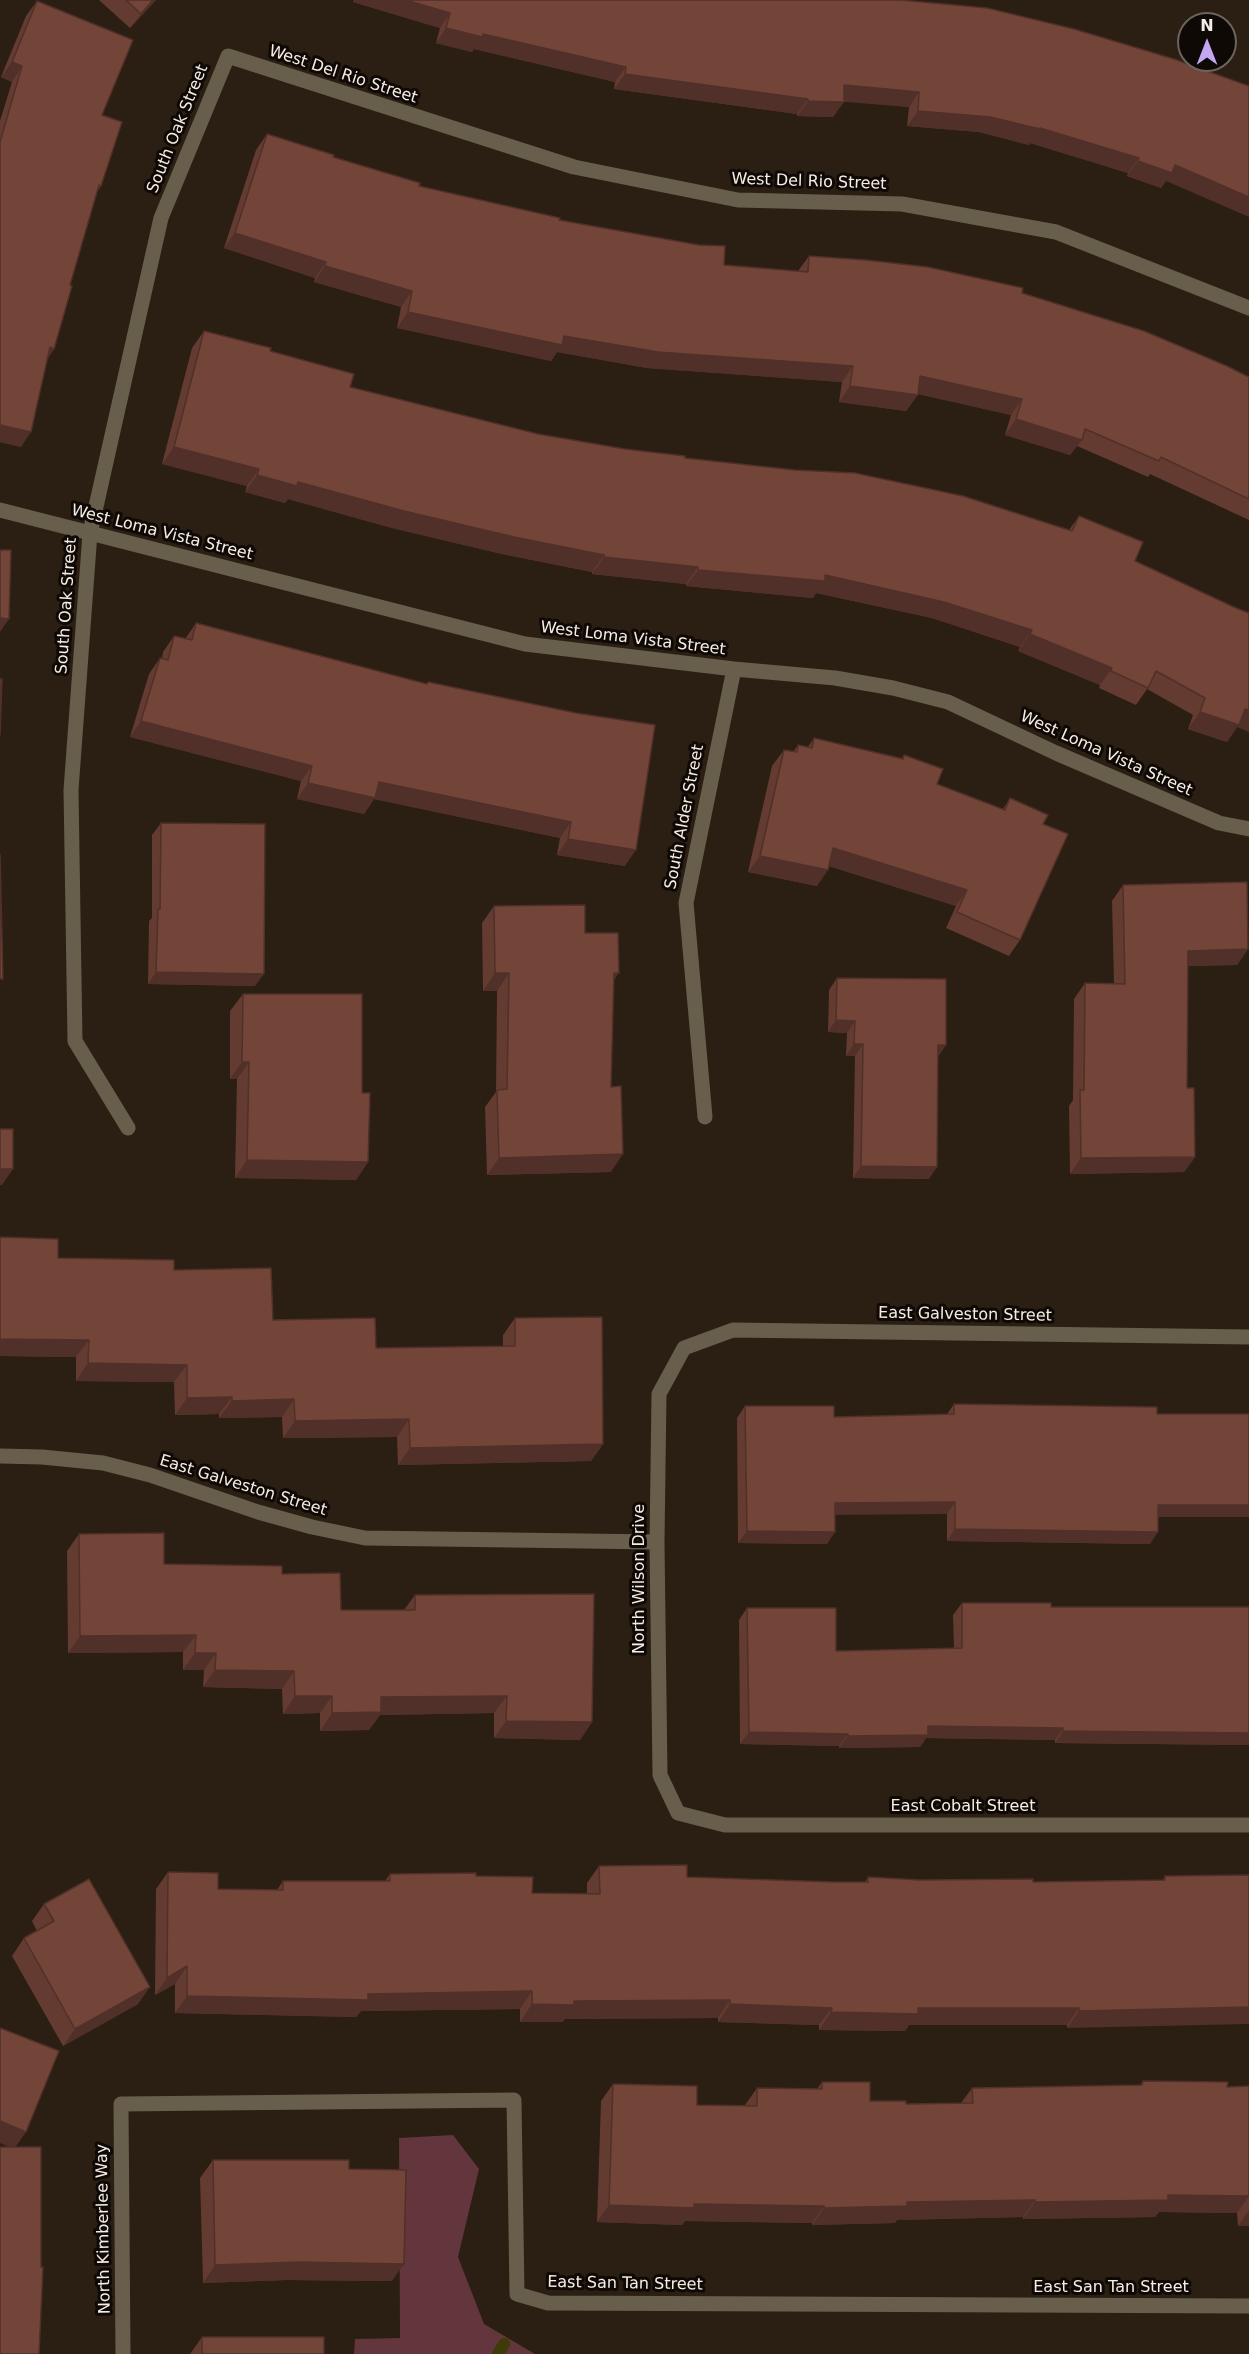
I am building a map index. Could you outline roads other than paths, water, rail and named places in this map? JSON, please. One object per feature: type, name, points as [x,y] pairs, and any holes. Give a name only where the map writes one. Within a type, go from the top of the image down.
[{"type":"street","name":"West Del Rio Street","points":[[228,56],[574,167],[738,200],[902,204],[1056,232],[1249,308]]},
{"type":"street","name":"South Oak Street","points":[[128,1128],[75,1041],[71,790],[90,533],[161,218],[228,56]]},
{"type":"street","name":"West Loma Vista Street","points":[[0,510],[525,644],[734,669],[835,678],[893,688],[948,702],[1056,753],[1219,823],[1249,829]]},
{"type":"street","name":"South Alder Street","points":[[705,1117],[686,903],[734,669]]},
{"type":"street","name":"East Galveston Street","points":[[684,1348],[733,1330],[1249,1336]]},
{"type":"street","name":"North Wilson Drive","points":[[678,1813],[660,1775],[657,1542],[659,1394],[684,1348]]},
{"type":"street","name":"East Galveston Street","points":[[0,1456],[103,1462],[258,1512],[312,1527],[365,1538],[657,1542]]},
{"type":"street","name":"East Cobalt Street","points":[[678,1813],[725,1825],[1249,1825]]},
{"type":"street","name":"East San Tan Street","points":[[121,2104],[514,2100],[517,2294],[548,2303],[1249,2306]]},
{"type":"street","name":"North Kimberlee Way","points":[[121,2104],[123,2354]]},
{"type":"waterway","points":[[498,2354],[504,2344]]}]
